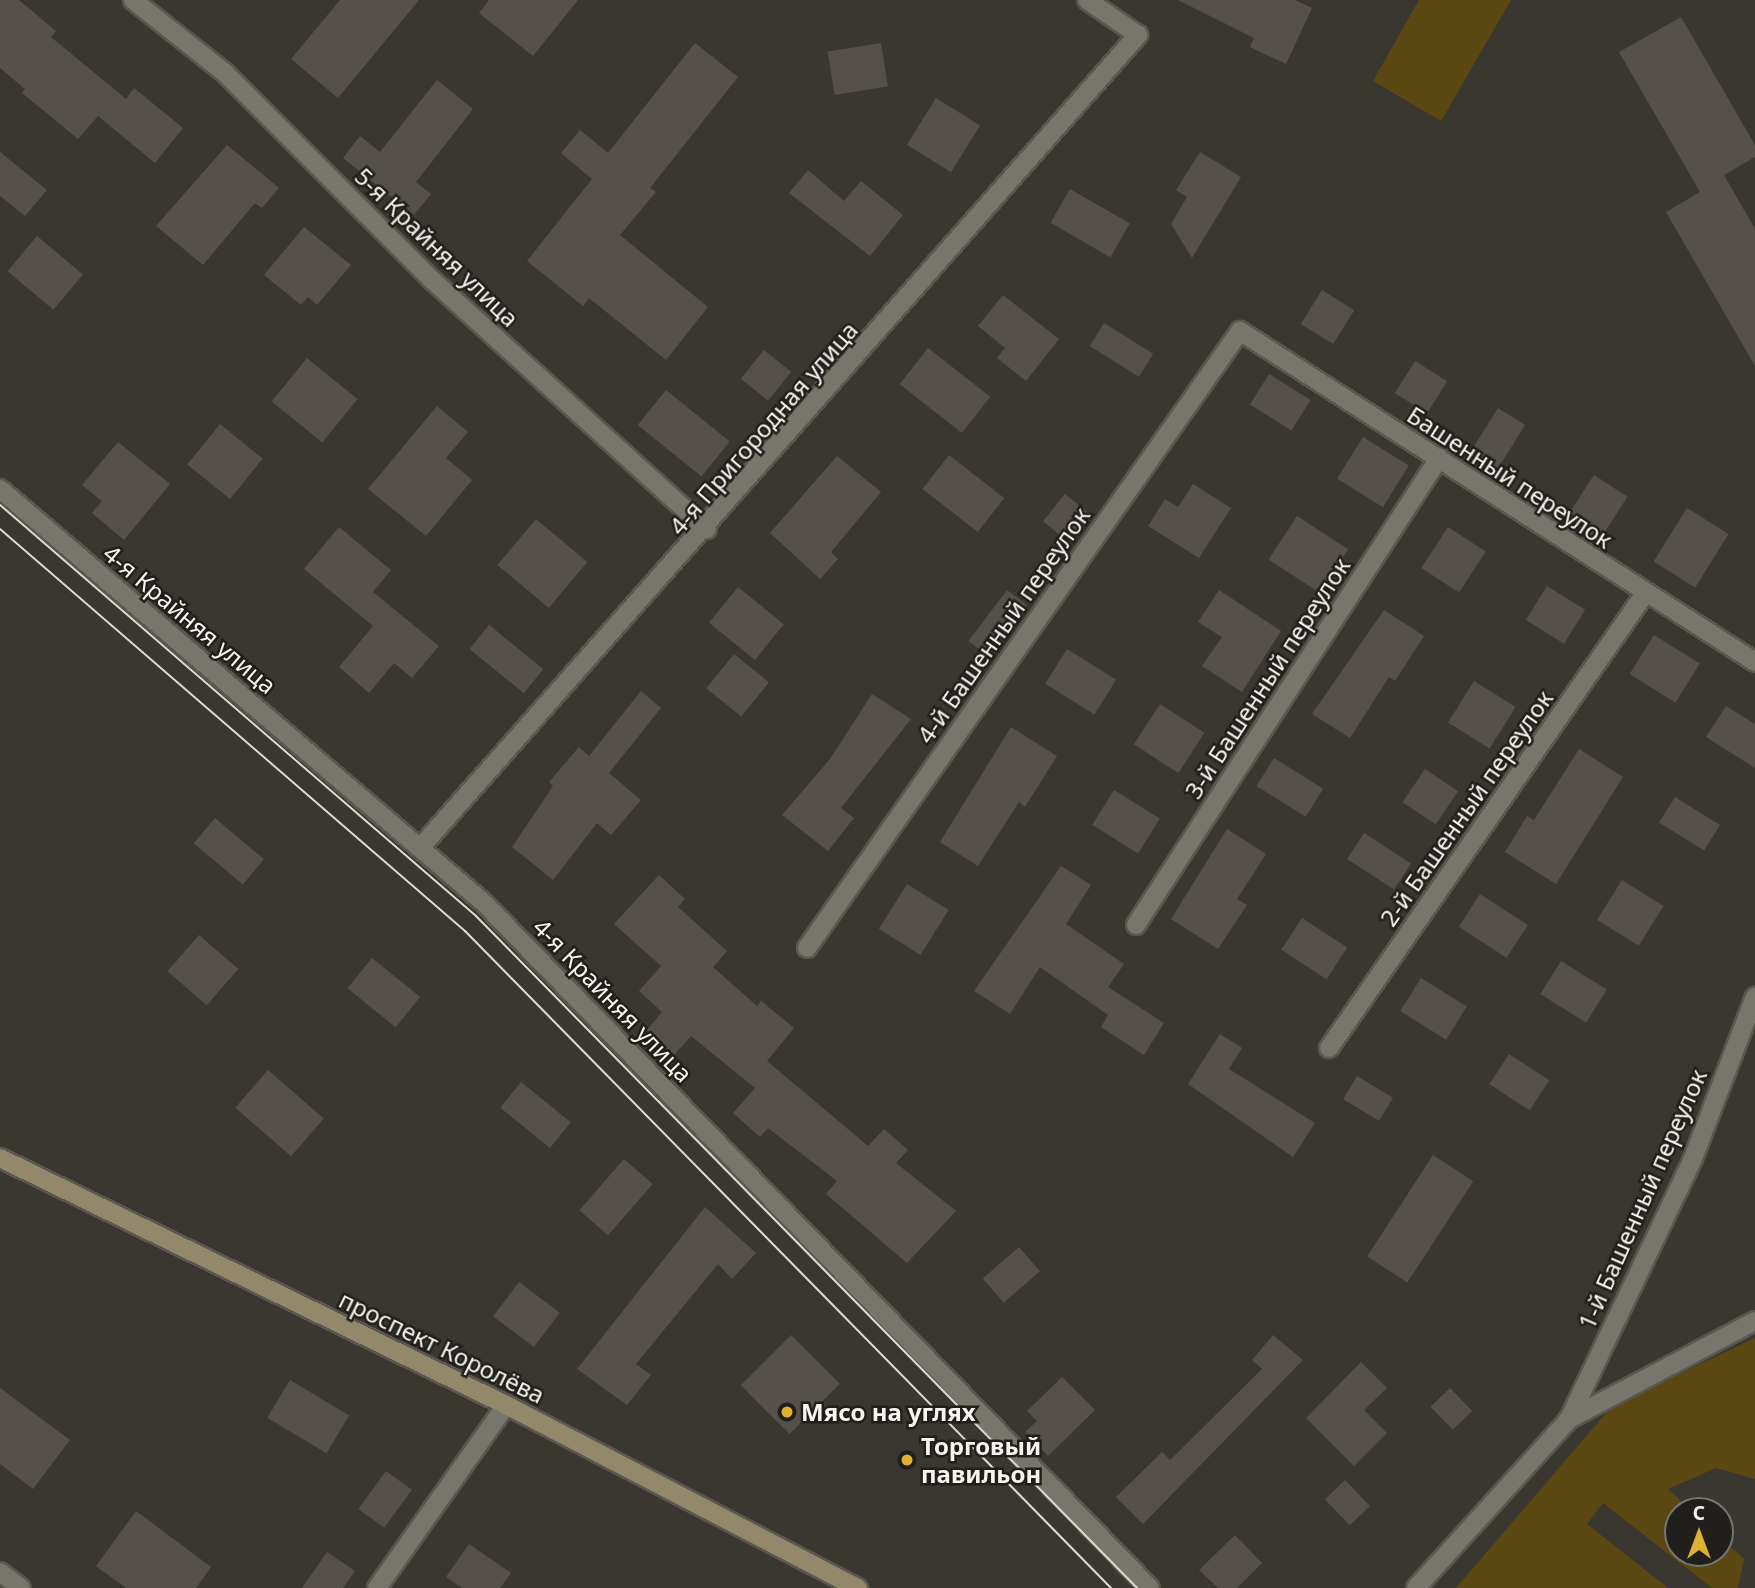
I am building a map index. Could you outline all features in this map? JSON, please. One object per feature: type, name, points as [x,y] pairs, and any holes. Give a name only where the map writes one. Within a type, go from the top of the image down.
[{"type":"main road","name":"проспект Королёва","points":[[0,1158],[506,1405],[858,1588]]},
{"type":"street","name":"5-я Крайняя улица","points":[[133,0],[224,72],[432,280],[707,529]]},
{"type":"street","name":"4-я Пригородная улица","points":[[420,848],[707,529],[1139,36],[1087,0]]},
{"type":"street","name":"Башенный переулок","points":[[1240,331],[1439,458],[1644,595],[1755,662]]},
{"type":"street","name":"4-й Башенный переулок","points":[[807,948],[1240,331]]},
{"type":"street","name":"3-й Башенный переулок","points":[[1136,925],[1439,458]]},
{"type":"street","name":"4-я Крайняя улица","points":[[0,489],[484,902],[1150,1588]]},
{"type":"street","name":"2-й Башенный переулок","points":[[1329,1048],[1644,595]]},
{"type":"street","name":"1-й Башенный переулок","points":[[1569,1419],[1692,1161],[1755,997]]},
{"type":"street","points":[[1416,1588],[1569,1419],[1755,1321]]},
{"type":"street","points":[[377,1588],[506,1405]]},
{"type":"street","points":[[0,1572],[21,1588]]},
{"type":"shaded area","points":[[1419,0],[1511,0],[1441,121],[1373,81]]},
{"type":"shaded area","points":[[1755,1338],[1755,1479],[1716,1468],[1668,1489],[1677,1497],[1664,1497],[1664,1551],[1603,1503],[1587,1524],[1668,1588],[1456,1588],[1612,1406]]},
{"type":"shaded area","points":[[1734,1550],[1744,1559],[1738,1588],[1712,1588],[1685,1567],[1734,1567]]},
{"type":"building","points":[[0,0],[19,0],[56,31],[51,37],[126,99],[134,88],[183,128],[155,163],[98,116],[78,139],[22,93],[25,89],[0,68]]},
{"type":"building","points":[[340,0],[419,0],[338,98],[291,59]]},
{"type":"building","points":[[489,0],[578,0],[533,56],[479,13]]},
{"type":"building","points":[[1178,0],[1295,0],[1312,8],[1286,64],[1250,47],[1254,38]]},
{"type":"building","points":[[1681,17],[1755,145],[1755,157],[1724,175],[1755,229],[1755,366],[1666,212],[1700,192],[1619,52]]},
{"type":"building","points":[[695,43],[738,77],[650,188],[656,192],[620,235],[708,307],[666,360],[589,298],[583,306],[527,261],[592,179],[561,153],[580,130],[608,153]]},
{"type":"building","points":[[881,43],[888,86],[835,95],[828,51]]},
{"type":"building","points":[[437,80],[473,109],[416,182],[431,194],[414,215],[343,158],[360,136],[380,152]]},
{"type":"building","points":[[936,98],[980,126],[951,172],[907,145]]},
{"type":"building","points":[[227,145],[279,188],[262,208],[255,203],[203,265],[156,226]]},
{"type":"building","points":[[0,152],[47,190],[25,216],[0,196]]},
{"type":"building","points":[[1200,152],[1241,177],[1192,258],[1171,224],[1187,197],[1176,190]]},
{"type":"building","points":[[808,170],[844,201],[861,181],[903,215],[870,256],[789,193]]},
{"type":"building","points":[[1070,189],[1130,224],[1110,257],[1050,223]]},
{"type":"building","points":[[304,227],[351,265],[317,305],[308,297],[301,305],[264,275]]},
{"type":"building","points":[[37,236],[83,275],[53,310],[7,271]]},
{"type":"building","points":[[1322,290],[1354,310],[1333,344],[1301,324]]},
{"type":"building","points":[[1003,295],[1059,339],[1026,381],[997,358],[1005,348],[978,326]]},
{"type":"building","points":[[1104,323],[1153,354],[1139,377],[1090,346]]},
{"type":"building","points":[[928,348],[990,397],[962,433],[900,384]]},
{"type":"building","points":[[764,350],[791,372],[768,401],[741,379]]},
{"type":"building","points":[[307,358],[358,399],[322,442],[272,402]]},
{"type":"building","points":[[1415,361],[1447,381],[1427,413],[1395,393]]},
{"type":"building","points":[[1269,374],[1311,400],[1291,430],[1250,405]]},
{"type":"building","points":[[666,390],[730,442],[701,477],[638,425]]},
{"type":"building","points":[[437,406],[468,432],[446,458],[472,480],[426,536],[368,489]]},
{"type":"building","points":[[1498,408],[1525,425],[1498,468],[1471,451]]},
{"type":"building","points":[[220,424],[263,459],[230,499],[187,464]]},
{"type":"building","points":[[1363,437],[1409,466],[1383,507],[1337,479]]},
{"type":"building","points":[[118,442],[170,484],[124,540],[92,513],[102,501],[82,485]]},
{"type":"building","points":[[949,455],[1004,498],[978,532],[923,489]]},
{"type":"building","points":[[837,456],[881,492],[831,552],[838,559],[820,579],[770,533]]},
{"type":"building","points":[[1594,475],[1628,497],[1599,540],[1566,519]]},
{"type":"building","points":[[1193,484],[1231,508],[1199,558],[1148,526],[1165,499],[1178,507]]},
{"type":"building","points":[[1065,494],[1092,516],[1070,543],[1043,521]]},
{"type":"building","points":[[1687,508],[1729,534],[1695,587],[1654,561]]},
{"type":"building","points":[[1297,516],[1348,549],[1320,593],[1269,560]]},
{"type":"building","points":[[536,519],[587,562],[549,608],[497,565]]},
{"type":"building","points":[[339,527],[391,570],[373,592],[439,646],[412,678],[394,663],[369,693],[339,667],[373,626],[304,569]]},
{"type":"building","points":[[1448,527],[1486,552],[1459,593],[1421,568]]},
{"type":"building","points":[[1547,586],[1585,610],[1564,644],[1526,620]]},
{"type":"building","points":[[738,587],[784,624],[755,660],[709,623]]},
{"type":"building","points":[[1007,590],[1027,605],[988,656],[968,641]]},
{"type":"building","points":[[1219,590],[1281,631],[1242,692],[1202,666],[1222,637],[1198,622]]},
{"type":"building","points":[[1384,610],[1424,636],[1395,681],[1389,677],[1350,738],[1312,714]]},
{"type":"building","points":[[489,625],[543,669],[524,693],[469,649]]},
{"type":"building","points":[[1654,635],[1700,664],[1675,703],[1630,674]]},
{"type":"building","points":[[1067,649],[1116,680],[1094,715],[1045,684]]},
{"type":"building","points":[[734,654],[769,682],[741,717],[706,688]]},
{"type":"building","points":[[1474,681],[1516,707],[1490,749],[1448,723]]},
{"type":"building","points":[[641,691],[661,708],[609,773],[641,800],[611,835],[597,823],[553,880],[512,847],[553,786],[549,782],[579,747],[589,756]]},
{"type":"building","points":[[872,694],[911,719],[841,808],[854,818],[828,851],[782,815],[830,759]]},
{"type":"building","points":[[1160,704],[1204,733],[1178,773],[1134,744]]},
{"type":"building","points":[[1726,706],[1755,724],[1755,768],[1706,737]]},
{"type":"building","points":[[1011,727],[1057,756],[1025,807],[1019,802],[978,866],[940,842]]},
{"type":"building","points":[[1579,749],[1623,777],[1556,884],[1505,852],[1527,816],[1534,820]]},
{"type":"building","points":[[1274,758],[1323,789],[1306,817],[1257,786]]},
{"type":"building","points":[[1425,769],[1458,791],[1436,825],[1403,802]]},
{"type":"building","points":[[1114,790],[1160,819],[1138,853],[1092,825]]},
{"type":"building","points":[[1675,797],[1720,825],[1704,851],[1659,822]]},
{"type":"building","points":[[215,818],[264,859],[243,884],[194,843]]},
{"type":"building","points":[[1227,829],[1266,854],[1237,899],[1247,905],[1218,949],[1171,919]]},
{"type":"building","points":[[1364,833],[1411,863],[1394,889],[1347,859]]},
{"type":"building","points":[[1061,866],[1091,885],[1066,924],[1124,964],[1108,987],[1164,1023],[1144,1055],[1101,1027],[1108,1015],[1040,967],[1010,1014],[974,991]]},
{"type":"building","points":[[659,875],[685,899],[678,907],[727,951],[713,967],[757,1006],[761,1001],[794,1028],[767,1061],[868,1146],[884,1129],[908,1150],[896,1163],[956,1211],[907,1263],[826,1194],[837,1181],[768,1128],[760,1137],[733,1113],[755,1088],[691,1036],[674,1055],[647,1030],[662,1012],[639,991],[661,966],[614,924]]},
{"type":"building","points":[[1622,880],[1664,906],[1639,946],[1597,920]]},
{"type":"building","points":[[907,884],[949,910],[920,955],[879,929]]},
{"type":"building","points":[[1480,894],[1528,925],[1507,958],[1459,927]]},
{"type":"building","points":[[1302,918],[1347,947],[1327,979],[1281,950]]},
{"type":"building","points":[[199,935],[238,969],[207,1005],[168,971]]},
{"type":"building","points":[[372,958],[420,997],[396,1027],[347,988]]},
{"type":"building","points":[[1561,961],[1607,990],[1586,1023],[1540,994]]},
{"type":"building","points":[[1421,978],[1467,1007],[1446,1040],[1400,1011]]},
{"type":"building","points":[[1220,1034],[1242,1048],[1229,1069],[1315,1123],[1293,1157],[1188,1084]]},
{"type":"building","points":[[1509,1054],[1549,1080],[1530,1110],[1489,1084]]},
{"type":"building","points":[[268,1070],[324,1119],[291,1156],[235,1108]]},
{"type":"building","points":[[1357,1076],[1393,1098],[1379,1121],[1343,1099]]},
{"type":"building","points":[[521,1082],[571,1122],[550,1148],[500,1108]]},
{"type":"building","points":[[1433,1155],[1473,1181],[1407,1283],[1367,1256]]},
{"type":"building","points":[[624,1159],[653,1184],[608,1235],[579,1210]]},
{"type":"building","points":[[705,1207],[756,1253],[732,1279],[718,1264],[636,1364],[651,1375],[627,1405],[577,1369]]},
{"type":"building","points":[[1019,1247],[1040,1271],[1004,1303],[983,1278]]},
{"type":"building","points":[[519,1282],[560,1313],[534,1347],[493,1316]]},
{"type":"building","name":"Мясо на углях","points":[[791,1335],[840,1384],[790,1434],[741,1385]]},
{"type":"building","points":[[1273,1335],[1303,1360],[1143,1524],[1116,1497],[1162,1452],[1170,1460],[1262,1369],[1252,1360]]},
{"type":"building","points":[[1361,1362],[1387,1388],[1364,1410],[1387,1433],[1354,1466],[1306,1418]]},
{"type":"building","points":[[1062,1377],[1095,1410],[1048,1456],[1025,1432],[1037,1421],[1027,1411]]},
{"type":"building","points":[[290,1380],[349,1416],[326,1453],[267,1418]]},
{"type":"building","points":[[0,1388],[70,1440],[33,1489],[0,1464]]},
{"type":"building","points":[[1450,1388],[1472,1411],[1453,1430],[1431,1407]]},
{"type":"building","points":[[386,1471],[412,1490],[384,1528],[358,1509]]},
{"type":"building","points":[[1345,1480],[1370,1506],[1350,1525],[1325,1499]]},
{"type":"building","points":[[136,1511],[211,1567],[196,1588],[126,1588],[96,1566]]},
{"type":"building","points":[[1235,1535],[1262,1563],[1237,1588],[1218,1588],[1199,1570]]},
{"type":"building","points":[[469,1544],[511,1573],[500,1588],[462,1588],[446,1577]]},
{"type":"building","points":[[327,1552],[355,1571],[343,1588],[302,1588]]},
{"type":"tram line","points":[[0,505],[476,916],[1137,1588]]},
{"type":"tram line","points":[[0,529],[465,931],[1111,1588]]},
{"type":"place","name":"Мясо на углях","points":[[787,1412]]},
{"type":"place","name":"Торговый павильон","points":[[907,1460]]}]
